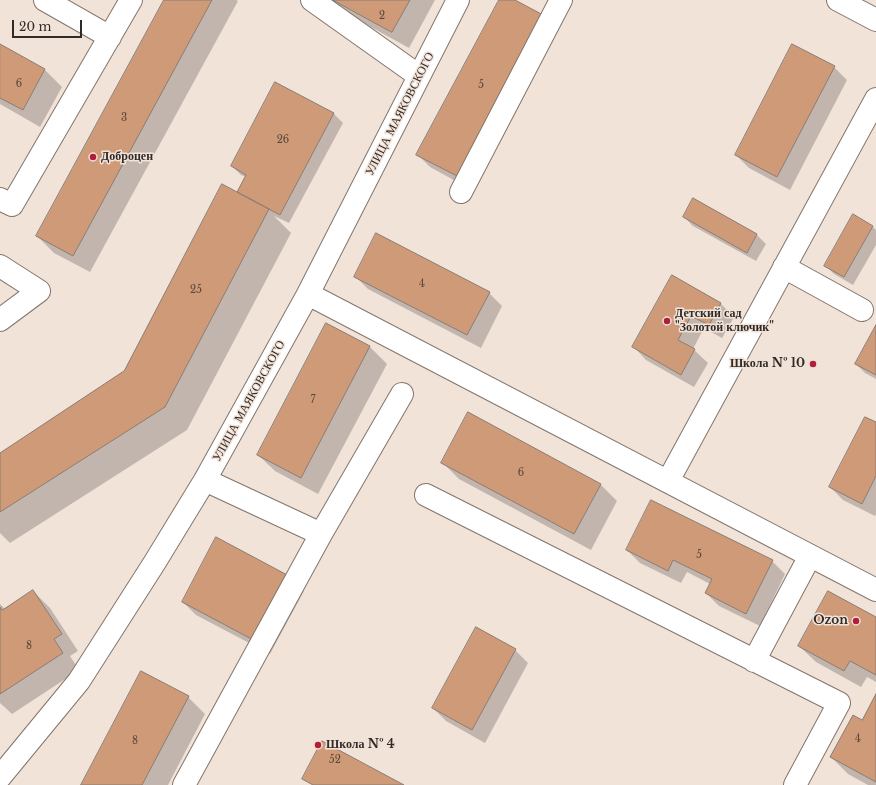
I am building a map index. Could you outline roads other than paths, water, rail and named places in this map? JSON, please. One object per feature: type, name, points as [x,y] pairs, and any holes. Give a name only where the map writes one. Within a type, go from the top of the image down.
[{"type":"street","points":[[45,0],[110,37]]},
{"type":"street","points":[[0,199],[12,205],[131,0]]},
{"type":"street","points":[[312,0],[420,76]]},
{"type":"street","name":"УЛИЦА МАЯКОВСКОГО","points":[[0,777],[79,681],[156,562],[205,480],[308,294],[458,0]]},
{"type":"street","points":[[461,192],[561,0]]},
{"type":"street","points":[[838,0],[876,20]]},
{"type":"street","points":[[668,481],[876,99]]},
{"type":"street","points":[[0,266],[39,292],[0,320]]},
{"type":"street","points":[[784,267],[862,310]]},
{"type":"street","points":[[308,294],[876,590]]},
{"type":"street","points":[[184,785],[321,534],[402,394]]},
{"type":"street","points":[[205,480],[321,534]]},
{"type":"street","points":[[426,495],[839,703],[795,785]]},
{"type":"street","points":[[754,661],[810,556]]},
{"type":"place","name":"Доброцен","points":[[93,157]]},
{"type":"place","name":"Детский сад \"Золотой ключик\"","points":[[667,321]]},
{"type":"place","name":"Школа № 10","points":[[813,364]]},
{"type":"place","name":"Ozon","points":[[856,621]]},
{"type":"place","name":"Школа № 4","points":[[318,745]]}]
